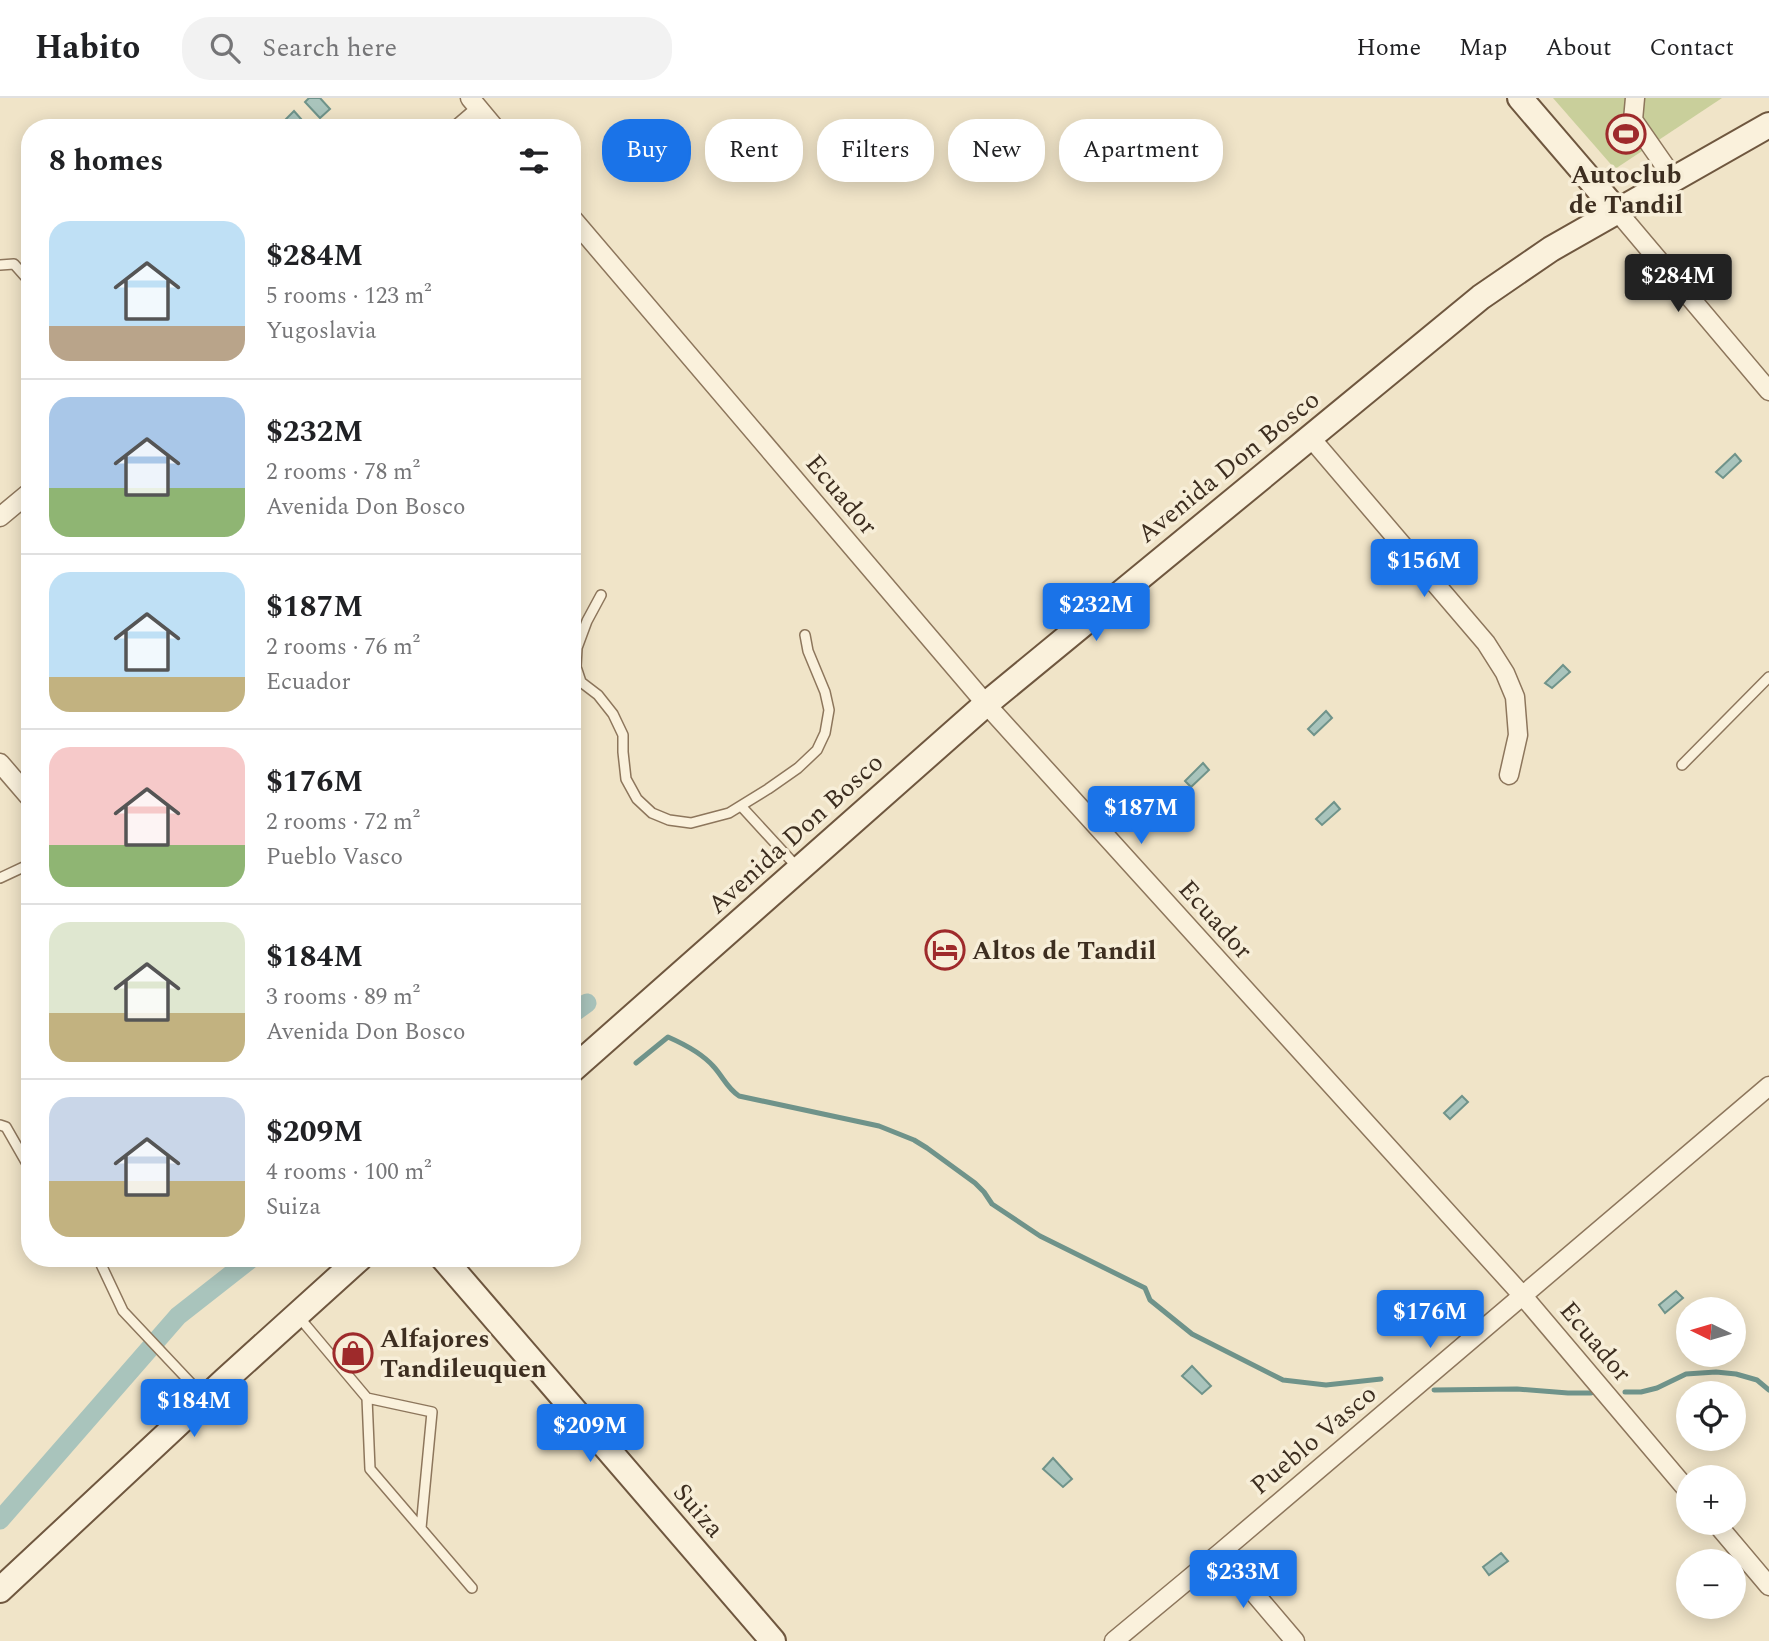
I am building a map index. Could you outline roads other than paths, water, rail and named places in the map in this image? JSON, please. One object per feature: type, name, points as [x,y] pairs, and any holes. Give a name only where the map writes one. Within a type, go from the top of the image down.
[{"type":"main road","points":[[1520,98],[1617,211]]},
{"type":"main road","name":"Avenida Don Bosco","points":[[581,1062],[986,704],[1482,297],[1551,249],[1769,125]]},
{"type":"main road","points":[[0,1590],[350,1267]]},
{"type":"main road","name":"Suiza","points":[[451,1267],[773,1641]]},
{"type":"street","points":[[1635,98],[1633,120],[1674,179]]},
{"type":"street","points":[[465,119],[475,104],[488,119]]},
{"type":"street","points":[[1617,211],[1769,391]]},
{"type":"street","name":"Ecuador","points":[[581,229],[986,704],[1523,1296],[1676,1477]]},
{"type":"street","points":[[1310,437],[1486,643],[1505,673],[1515,697],[1518,735],[1509,775]]},
{"type":"street","points":[[0,517],[21,500]]},
{"type":"street","points":[[0,763],[21,788]]},
{"type":"street","name":"Pueblo Vasco","points":[[1114,1641],[1769,1086]]},
{"type":"street","points":[[1726,1535],[1769,1586]]},
{"type":"street","points":[[1220,1553],[1296,1641]]},
{"type":"lane","points":[[0,265],[14,264],[21,272]]},
{"type":"lane","points":[[581,637],[601,595]]},
{"type":"lane","points":[[581,682],[598,695],[613,714],[623,735],[626,779],[637,799],[652,813],[669,820],[691,823],[729,813],[798,768],[817,750],[825,733],[829,710],[805,635]]},
{"type":"lane","points":[[1682,765],[1769,677]]},
{"type":"lane","points":[[741,806],[799,870]]},
{"type":"lane","points":[[0,878],[21,868]]},
{"type":"lane","points":[[0,1125],[5,1127],[21,1154]]},
{"type":"lane","points":[[102,1267],[123,1311],[205,1398]]},
{"type":"lane","points":[[297,1315],[367,1398],[432,1412],[421,1528]]},
{"type":"lane","points":[[367,1398],[370,1469],[472,1588]]},
{"type":"water","points":[[309,98],[320,98],[330,109],[320,118],[305,102]]},
{"type":"water","points":[[294,111],[301,119],[286,119]]},
{"type":"water","points":[[1735,454],[1741,461],[1723,478],[1716,472]]},
{"type":"water","points":[[1563,665],[1570,672],[1552,688],[1545,683]]},
{"type":"water","points":[[1326,711],[1332,718],[1314,735],[1308,729]]},
{"type":"water","points":[[1203,763],[1209,770],[1191,787],[1185,781]]},
{"type":"water","points":[[1334,802],[1340,809],[1322,825],[1316,819]]},
{"type":"water","points":[[1462,1096],[1468,1102],[1450,1119],[1444,1113]]},
{"type":"water","points":[[1676,1291],[1682,1297],[1676,1297],[1676,1304],[1665,1313],[1659,1305]]},
{"type":"water","points":[[1192,1366],[1211,1386],[1202,1394],[1182,1376]]},
{"type":"water","points":[[1053,1458],[1072,1479],[1063,1487],[1043,1469]]},
{"type":"water","points":[[1501,1553],[1508,1561],[1489,1575],[1483,1567]]},
{"type":"waterway","points":[[581,1007],[587,1003]]},
{"type":"waterway","points":[[636,1063],[668,1037],[704,1057],[739,1096],[879,1126],[914,1140],[975,1183],[992,1204],[1040,1236],[1145,1288],[1150,1300],[1192,1334],[1283,1380],[1326,1385],[1381,1379]]},
{"type":"waterway","points":[[0,1520],[178,1316],[241,1267]]},
{"type":"waterway","points":[[1625,1392],[1657,1388],[1686,1374],[1716,1372],[1757,1380],[1769,1390]]},
{"type":"waterway","points":[[1434,1390],[1517,1389],[1591,1393]]},
{"type":"place","name":"Autoclub de Tandil","points":[[1626,134]]},
{"type":"place","name":"Altos de Tandil","points":[[945,950]]},
{"type":"place","name":"Alfajores Tandileuquen","points":[[353,1353]]}]
